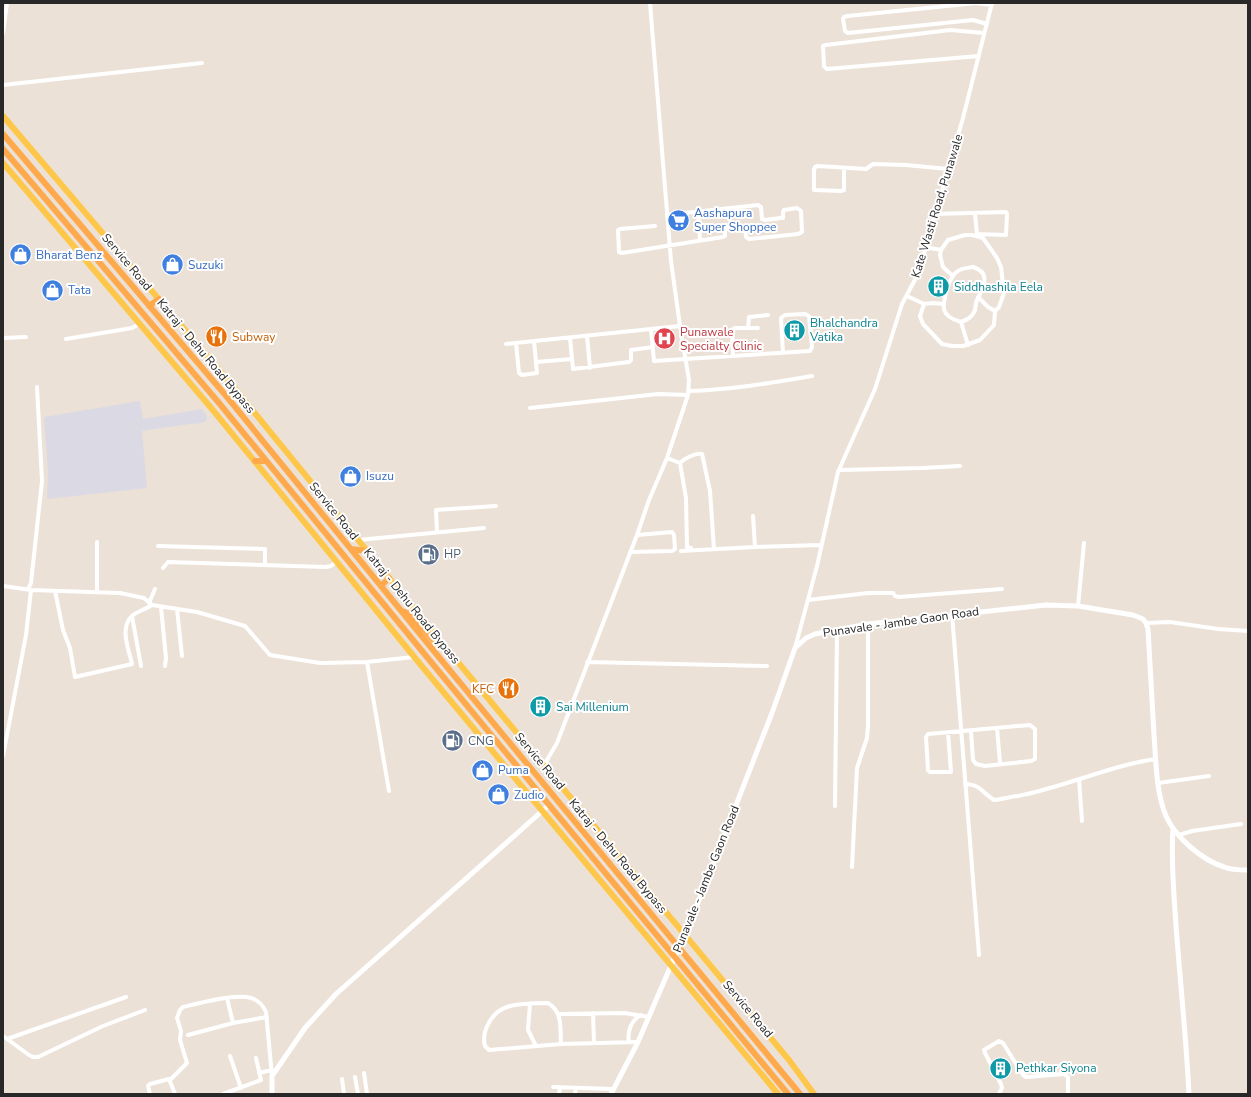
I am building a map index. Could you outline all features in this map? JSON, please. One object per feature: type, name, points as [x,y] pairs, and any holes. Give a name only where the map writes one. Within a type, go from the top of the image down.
[{"type":"highway","name":"Katraj - Dehu Road Bypass","points":[[3,134],[227,397],[800,1094]]},
{"type":"highway","name":"Katraj - Dehu Road Bypass","points":[[3,149],[219,403],[788,1094]]},
{"type":"highway","points":[[149,306],[159,299]]},
{"type":"highway","points":[[255,462],[266,461]]},
{"type":"highway","points":[[351,549],[367,551]]},
{"type":"highway","points":[[381,586],[389,578]]},
{"type":"highway","points":[[402,611],[412,615],[436,643],[447,649]]},
{"type":"main road","name":"Service Road","points":[[3,116],[236,390],[447,649],[685,933],[789,1060],[814,1094]]},
{"type":"main road","points":[[3,163],[255,462],[414,657],[778,1094]]},
{"type":"street","points":[[3,33],[6,3]]},
{"type":"street","points":[[544,765],[557,743],[649,500],[667,458],[688,393],[689,380],[680,326],[667,215],[650,3]]},
{"type":"street","points":[[987,24],[973,20],[848,33],[844,31],[843,19],[844,17],[848,16],[968,4],[992,4]]},
{"type":"street","name":"Kate Wasti Road, Punawale","points":[[794,648],[808,600],[840,470],[875,389],[902,304],[918,274],[934,214],[963,118],[992,4]]},
{"type":"street","points":[[978,56],[827,69],[824,66],[823,46],[950,30],[984,33]]},
{"type":"street","points":[[3,85],[202,63]]},
{"type":"street","points":[[844,168],[844,190],[814,190],[815,167],[844,168],[866,169],[873,164],[948,169]]},
{"type":"street","points":[[655,226],[618,230],[619,252],[622,253],[724,237],[725,230],[727,228],[746,227],[746,237],[749,239],[798,234],[802,232],[801,211],[798,208],[784,210],[783,218],[765,220],[762,219],[760,206],[667,215]]},
{"type":"street","points":[[698,211],[700,240]]},
{"type":"street","points":[[934,214],[1006,212],[1006,235],[977,234],[975,214]]},
{"type":"street","points":[[924,304],[920,316],[923,324],[942,344],[952,346],[968,344],[980,340],[994,325],[995,311],[999,307],[1004,293],[1003,273],[997,258],[983,238],[965,235],[948,240],[941,250],[940,260],[943,267],[953,276]]},
{"type":"street","points":[[926,247],[941,250]]},
{"type":"street","points":[[973,267],[982,271],[985,279],[975,304],[975,310],[971,316],[961,322],[948,316],[943,304],[948,284],[953,276],[957,271],[973,267]]},
{"type":"street","points":[[907,296],[924,304],[943,304]]},
{"type":"street","points":[[978,297],[988,307],[995,311]]},
{"type":"street","points":[[748,328],[749,317],[768,315]]},
{"type":"street","points":[[651,329],[654,361],[686,358],[733,356],[783,353],[810,351],[812,349],[808,315],[783,316],[781,321],[783,353]]},
{"type":"street","points":[[961,322],[968,344]]},
{"type":"street","points":[[66,339],[132,328],[139,324]]},
{"type":"street","points":[[506,344],[680,326]]},
{"type":"street","points":[[733,356],[732,330],[758,328]]},
{"type":"street","points":[[587,336],[590,368]]},
{"type":"street","points":[[3,338],[26,337]]},
{"type":"street","points":[[570,338],[573,369],[629,362],[631,360],[630,350],[653,347]]},
{"type":"street","points":[[516,343],[520,374],[537,373],[534,342]]},
{"type":"street","points":[[536,362],[572,359]]},
{"type":"street","points":[[530,408],[769,384],[812,376]]},
{"type":"street","points":[[3,756],[26,635],[42,481],[37,387]]},
{"type":"street","points":[[667,458],[680,462],[699,453],[702,454],[710,491],[713,548]]},
{"type":"street","points":[[680,462],[686,498],[688,548],[821,545]]},
{"type":"street","points":[[840,470],[960,466]]},
{"type":"street","points":[[437,532],[436,510],[496,506]]},
{"type":"street","points":[[753,516],[755,547]]},
{"type":"street","points":[[358,540],[484,528]]},
{"type":"street","points":[[630,552],[672,551],[675,549],[674,535],[672,532],[637,535]]},
{"type":"street","points":[[97,542],[97,592]]},
{"type":"street","points":[[1078,606],[1084,543]]},
{"type":"street","points":[[158,546],[265,548],[266,564]]},
{"type":"street","points":[[681,551],[713,548]]},
{"type":"street","points":[[162,568],[168,562],[326,567],[331,566],[336,562]]},
{"type":"street","points":[[3,586],[30,590],[120,593],[144,598],[150,604],[197,612],[245,626],[270,655],[320,663],[367,662],[414,657]]},
{"type":"street","points":[[55,591],[63,630],[70,648],[75,677],[132,664],[126,626],[132,615],[146,610],[150,604],[155,589]]},
{"type":"street","points":[[808,600],[868,593],[893,593],[895,596],[899,597],[1002,589]]},
{"type":"street","name":"Punavale - Jambe Gaon Road","points":[[612,1092],[638,1042],[697,906],[772,713],[794,648],[809,636],[868,624],[1046,605],[1078,606],[1133,615],[1143,619],[1146,623]]},
{"type":"street","points":[[162,607],[166,658],[165,666]]},
{"type":"street","points":[[178,609],[182,656]]},
{"type":"street","points":[[952,614],[960,732],[979,956]]},
{"type":"street","points":[[132,615],[141,666]]},
{"type":"street","points":[[1248,631],[1218,629],[1170,622],[1146,623],[1148,629],[1158,783],[1163,807],[1172,828],[1197,852],[1225,867],[1248,870]]},
{"type":"street","points":[[852,867],[857,768],[867,738],[868,726],[868,624]]},
{"type":"street","points":[[834,806],[836,631]]},
{"type":"street","points":[[367,662],[389,791]]},
{"type":"street","points":[[587,662],[767,666]]},
{"type":"street","points":[[948,732],[951,772],[930,772],[928,770],[927,735],[948,732],[1027,725],[1033,726],[1035,729],[1035,759],[1031,761],[980,766],[974,762],[971,731]]},
{"type":"street","points":[[997,728],[1000,764]]},
{"type":"street","points":[[965,784],[978,787],[994,800],[1002,799],[1048,789],[1132,764],[1156,760]]},
{"type":"street","points":[[1158,783],[1209,776]]},
{"type":"street","points":[[1079,779],[1082,821]]},
{"type":"street","points":[[272,1076],[305,1028],[336,994],[549,805]]},
{"type":"street","points":[[1179,835],[1192,831],[1241,824]]},
{"type":"street","points":[[1172,828],[1174,893],[1189,1094]]},
{"type":"street","points":[[7,1039],[126,997]]},
{"type":"street","points":[[170,1080],[187,1062],[180,1040],[181,1031],[177,1018],[180,1010],[183,1007],[227,998],[249,997],[256,1000],[265,1008],[272,1070],[272,1094]]},
{"type":"street","points":[[227,998],[233,1023]]},
{"type":"street","points":[[561,1044],[559,1014],[553,1006],[548,1003],[507,1007],[496,1014],[484,1033],[485,1046],[489,1050],[561,1044],[638,1042]]},
{"type":"street","points":[[530,1004],[528,1030],[536,1046]]},
{"type":"street","points":[[3,1036],[29,1055],[38,1057],[103,1026],[145,1010]]},
{"type":"street","points":[[559,1014],[624,1013],[649,1017]]},
{"type":"street","points":[[594,1014],[594,1043]]},
{"type":"street","points":[[630,1042],[628,1033],[633,1022],[641,1015]]},
{"type":"street","points":[[188,1035],[233,1023],[267,1017]]},
{"type":"street","points":[[999,1094],[1002,1088],[1001,1084],[984,1053],[984,1050],[999,1041],[1003,1043],[1023,1075],[1026,1077],[1064,1074],[1068,1077],[1068,1094]]},
{"type":"street","points":[[230,1056],[241,1088]]},
{"type":"street","points":[[223,1094],[232,1092],[261,1080],[256,1058]]},
{"type":"street","points":[[259,1073],[272,1070]]},
{"type":"street","points":[[364,1073],[367,1094]]},
{"type":"street","points":[[355,1077],[358,1094]]},
{"type":"street","points":[[150,1094],[148,1086],[150,1084],[166,1079],[170,1080]]},
{"type":"street","points":[[342,1079],[344,1094]]},
{"type":"street","points":[[170,1080],[175,1094]]},
{"type":"street","points":[[553,1087],[612,1092]]},
{"type":"street","points":[[559,1094],[560,1088]]},
{"type":"street","points":[[575,1094],[576,1088]]},
{"type":"shaded area","points":[[140,401],[143,419],[202,409],[207,416],[207,420],[202,423],[142,431],[147,488],[47,499],[48,472],[44,417]]},
{"type":"place","name":"Aashapura Super Shoppee","points":[[678,220]]},
{"type":"place","name":"Bharat Benz","points":[[21,255]]},
{"type":"place","name":"Suzuki","points":[[173,265]]},
{"type":"place","name":"Siddhashila Eela","points":[[938,287]]},
{"type":"place","name":"Tata","points":[[52,290]]},
{"type":"place","name":"Bhalchandra Vatika","points":[[795,330]]},
{"type":"place","name":"Subway","points":[[217,337]]},
{"type":"place","name":"Punawale Specialty Clinic","points":[[665,339]]},
{"type":"place","name":"Isuzu","points":[[350,476]]},
{"type":"place","name":"HP","points":[[428,554]]},
{"type":"place","name":"KFC","points":[[509,689]]},
{"type":"place","name":"Sai Millenium","points":[[540,707]]},
{"type":"place","name":"CNG","points":[[453,741]]},
{"type":"place","name":"Puma","points":[[482,770]]},
{"type":"place","name":"Zudio","points":[[499,795]]},
{"type":"place","name":"Pethkar Siyona","points":[[1000,1068]]}]
